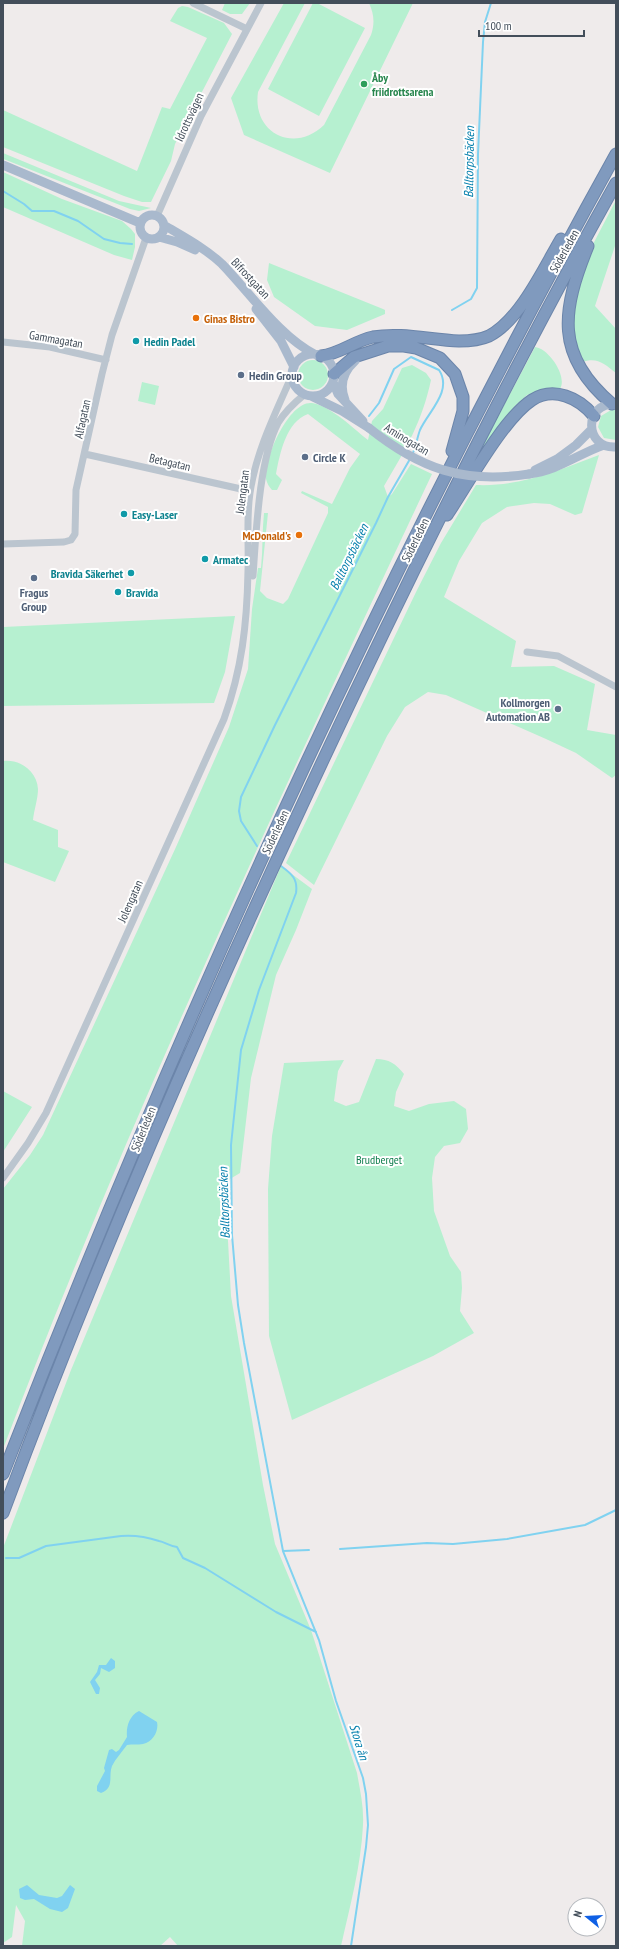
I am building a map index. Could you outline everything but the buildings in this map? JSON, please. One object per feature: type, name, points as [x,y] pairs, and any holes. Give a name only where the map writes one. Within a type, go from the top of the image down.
[{"type":"highway","name":"Söderleden","points":[[3,1474],[67,1312],[175,1050],[311,751],[490,388],[616,154]]},
{"type":"highway","points":[[318,355],[332,354],[357,342],[374,337],[401,336],[450,341],[470,341],[489,336],[498,330],[512,316],[525,298],[567,229],[607,170]]},
{"type":"highway","name":"Söderleden","points":[[3,1513],[68,1345],[170,1097],[250,916],[330,744],[426,546],[531,338],[616,183]]},
{"type":"highway","points":[[608,198],[582,261],[570,301],[568,324],[570,345],[578,366],[591,385],[614,404]]},
{"type":"highway","points":[[333,378],[350,360],[382,348],[404,346],[422,350],[435,355],[448,365],[455,374],[463,397],[463,412],[442,483]]},
{"type":"highway","points":[[426,546],[509,423],[532,400],[548,394],[569,397],[584,405],[594,416]]},
{"type":"main road","points":[[3,165],[140,223]]},
{"type":"main road","points":[[146,238],[140,232],[140,223],[147,216],[157,216]]},
{"type":"main road","name":"Bifrostgatan","points":[[157,216],[164,225],[214,258],[282,329],[300,345],[318,355],[331,365],[333,378]]},
{"type":"main road","points":[[159,237],[163,232],[164,225]]},
{"type":"main road","name":"Bifrostgatan","points":[[146,238],[155,239],[159,237],[189,247],[219,270],[275,332],[288,352],[294,370],[296,386],[308,395]]},
{"type":"main road","points":[[294,370],[303,358],[318,355]]},
{"type":"main road","points":[[347,405],[342,391],[343,380],[348,369],[361,356]]},
{"type":"main road","points":[[308,395],[322,394],[329,389],[333,378]]},
{"type":"main road","name":"Aminogatan","points":[[333,378],[338,394],[369,428]]},
{"type":"main road","name":"Aminogatan","points":[[308,395],[342,411],[369,428],[403,453],[437,469],[463,476],[491,478],[543,472],[560,466],[604,445]]},
{"type":"main road","points":[[614,404],[603,406],[594,416],[592,429],[594,437],[604,445],[616,447]]},
{"type":"main road","name":"Aminogatan","points":[[530,474],[557,459],[576,445],[592,429]]},
{"type":"street","points":[[193,3],[246,29]]},
{"type":"street","name":"Idrottsvägen","points":[[157,216],[201,116],[261,3]]},
{"type":"street","name":"Alfagatan","points":[[3,544],[64,542],[71,540],[76,529],[76,490],[112,335],[146,238]]},
{"type":"street","name":"Gammagatan","points":[[3,342],[50,347],[106,360]]},
{"type":"street","name":"Jolengatan","points":[[3,1178],[28,1143],[46,1113],[214,743],[236,683],[242,657],[247,620],[248,508],[250,491],[266,436],[294,370]]},
{"type":"street","name":"Jolengatan","points":[[247,620],[250,612],[260,493],[266,458],[278,424],[289,408],[308,395]]},
{"type":"street","name":"Betagatan","points":[[85,454],[250,491]]},
{"type":"street","points":[[527,652],[558,656],[616,687]]},
{"type":"green space","points":[[225,3],[250,3],[242,14],[230,14],[222,10]]},
{"type":"green space","name":"Åby friidrottsarena","points":[[284,3],[305,3],[258,92],[258,106],[262,119],[268,128],[278,135],[288,138],[300,138],[312,134],[324,125],[371,35],[373,19],[369,3],[413,3],[330,173],[244,135],[231,98]]},
{"type":"green space","points":[[313,3],[317,3],[365,28],[319,116],[268,89]]},
{"type":"green space","points":[[182,6],[188,7],[224,23],[232,34],[175,144],[171,161],[151,202],[142,202],[124,196],[3,147],[3,110],[137,171],[162,107],[170,109],[207,38],[170,21],[178,8]]},
{"type":"green space","points":[[3,153],[119,201],[151,208],[139,211],[130,209],[3,159]]},
{"type":"green space","points":[[3,172],[62,199],[122,221],[135,234],[135,247],[132,260],[114,255],[3,207]]},
{"type":"green space","points":[[616,200],[616,243],[595,306],[616,329],[616,373],[604,364],[597,361],[592,360],[582,362],[576,348],[572,314],[590,250]]},
{"type":"green space","points":[[269,263],[383,309],[385,310],[385,314],[347,330],[315,326],[274,297],[267,280]]},
{"type":"green space","points":[[535,347],[546,352],[559,370],[562,384],[560,389],[553,388],[527,395],[514,407],[469,471]]},
{"type":"green space","points":[[313,360],[324,364],[328,375],[324,386],[313,390],[302,386],[298,375],[302,364]]},
{"type":"green space","points":[[412,365],[426,373],[431,380],[418,422],[384,486],[388,497],[392,494],[411,464],[432,474],[263,836],[154,1079],[51,1325],[3,1449],[3,1189],[30,1155],[43,1135],[176,847],[229,727],[248,669],[252,609],[258,568],[261,568],[264,513],[268,513],[260,591],[267,598],[283,604],[288,599],[328,513],[328,507],[301,493],[302,491],[332,504],[350,468],[360,454],[308,414],[300,418],[294,424],[285,439],[276,474],[282,480],[277,490],[272,490],[266,480],[266,470],[273,446],[279,433],[295,411],[303,405],[312,403],[327,408],[368,440],[372,421],[383,409],[402,368]]},
{"type":"green space","points":[[142,382],[159,386],[155,405],[138,401]]},
{"type":"green space","points":[[611,410],[616,410],[616,440],[604,438],[598,427],[601,416]]},
{"type":"green space","points":[[599,455],[582,513],[575,515],[550,504],[534,503],[507,507],[482,523],[459,561],[444,597],[516,641],[511,667],[554,666],[595,684],[587,730],[616,735],[616,775],[612,778],[576,753],[546,739],[446,695],[428,692],[405,707],[387,736],[314,885],[286,863],[417,590],[441,543],[476,485],[492,485],[524,480],[554,472]]},
{"type":"green space","points":[[235,616],[225,672],[214,703],[3,706],[3,627]]},
{"type":"green space","points":[[3,761],[16,762],[31,772],[37,783],[38,789],[33,820],[58,830],[58,847],[69,851],[55,882],[3,862]]},
{"type":"green space","points":[[281,866],[312,889],[276,975],[251,1078],[240,1173],[230,1179],[225,1186],[231,1296],[263,1485],[275,1544],[311,1630],[357,1773],[363,1818],[362,1840],[355,1886],[341,1946],[178,1946],[170,1937],[160,1946],[22,1946],[25,1921],[16,1905],[12,1937],[3,1943],[3,1548],[71,1370]]},
{"type":"green space","name":"Brudberget","points":[[376,1059],[385,1060],[392,1063],[404,1074],[396,1092],[394,1106],[409,1111],[429,1104],[454,1101],[466,1109],[468,1129],[460,1143],[444,1146],[435,1157],[432,1178],[434,1211],[450,1256],[461,1272],[462,1288],[460,1311],[474,1333],[433,1356],[292,1420],[269,1336],[268,1189],[272,1136],[284,1063],[344,1060],[338,1071],[334,1101],[346,1106],[359,1102]]},
{"type":"green space","points":[[3,1091],[32,1107],[3,1152]]},
{"type":"water","points":[[111,1658],[115,1661],[115,1668],[109,1672],[101,1668],[100,1674],[95,1680],[100,1688],[99,1694],[96,1694],[90,1682],[97,1672],[99,1665],[106,1665]]},
{"type":"water","points":[[139,1711],[157,1722],[156,1732],[152,1739],[147,1743],[127,1745],[112,1766],[110,1785],[101,1793],[97,1791],[97,1786],[105,1771],[104,1768],[109,1750],[112,1749],[116,1752],[119,1750],[127,1737],[127,1729],[131,1719]]},
{"type":"water","points":[[27,1885],[39,1895],[57,1898],[62,1896],[70,1885],[75,1889],[68,1908],[62,1912],[50,1909],[34,1899],[25,1900],[20,1898],[19,1889]]},
{"type":"waterway","name":"Balltorpsbäcken","points":[[452,310],[471,299],[477,288],[478,154],[483,42],[485,22],[491,3]]},
{"type":"waterway","points":[[3,191],[24,204],[32,211],[54,211],[78,221],[104,239],[132,244]]},
{"type":"waterway","name":"Balltorpsbäcken","points":[[369,416],[379,403],[394,369],[411,357],[439,370],[443,378],[441,393],[438,401],[420,430],[412,455]]},
{"type":"waterway","name":"Balltorpsbäcken","points":[[257,846],[241,821],[239,811],[241,797],[388,497],[410,459]]},
{"type":"waterway","name":"Balltorpsbäcken","points":[[281,866],[295,880],[296,893],[259,990],[241,1050],[231,1145],[232,1235],[238,1305],[244,1343],[283,1551],[319,1640],[336,1701],[363,1778],[366,1794],[368,1825],[366,1847],[351,1946]]},
{"type":"waterway","points":[[340,1549],[427,1543],[453,1544],[507,1539],[585,1525],[616,1510]]},
{"type":"waterway","points":[[6,1558],[19,1558],[46,1546],[121,1536],[150,1538],[177,1547],[183,1558],[205,1568],[276,1612],[316,1632]]},
{"type":"waterway","points":[[283,1551],[309,1550]]},
{"type":"place","name":"Åby friidrottsarena","points":[[364,84]]},
{"type":"place","name":"Ginas Bistro","points":[[196,318]]},
{"type":"place","name":"Hedin Padel","points":[[136,341]]},
{"type":"place","name":"Hedin Group","points":[[241,375]]},
{"type":"place","name":"Circle K","points":[[305,457]]},
{"type":"place","name":"Easy-Laser","points":[[124,514]]},
{"type":"place","name":"McDonald's","points":[[299,535]]},
{"type":"place","name":"Armatec","points":[[205,559]]},
{"type":"place","name":"Bravida Säkerhet","points":[[131,573]]},
{"type":"place","name":"Fragus Group","points":[[34,578]]},
{"type":"place","name":"Bravida","points":[[118,592]]},
{"type":"place","name":"Kollmorgen Automation AB","points":[[558,709]]},
{"type":"water label","name":"Stora ån","points":[[359,1742]]}]
